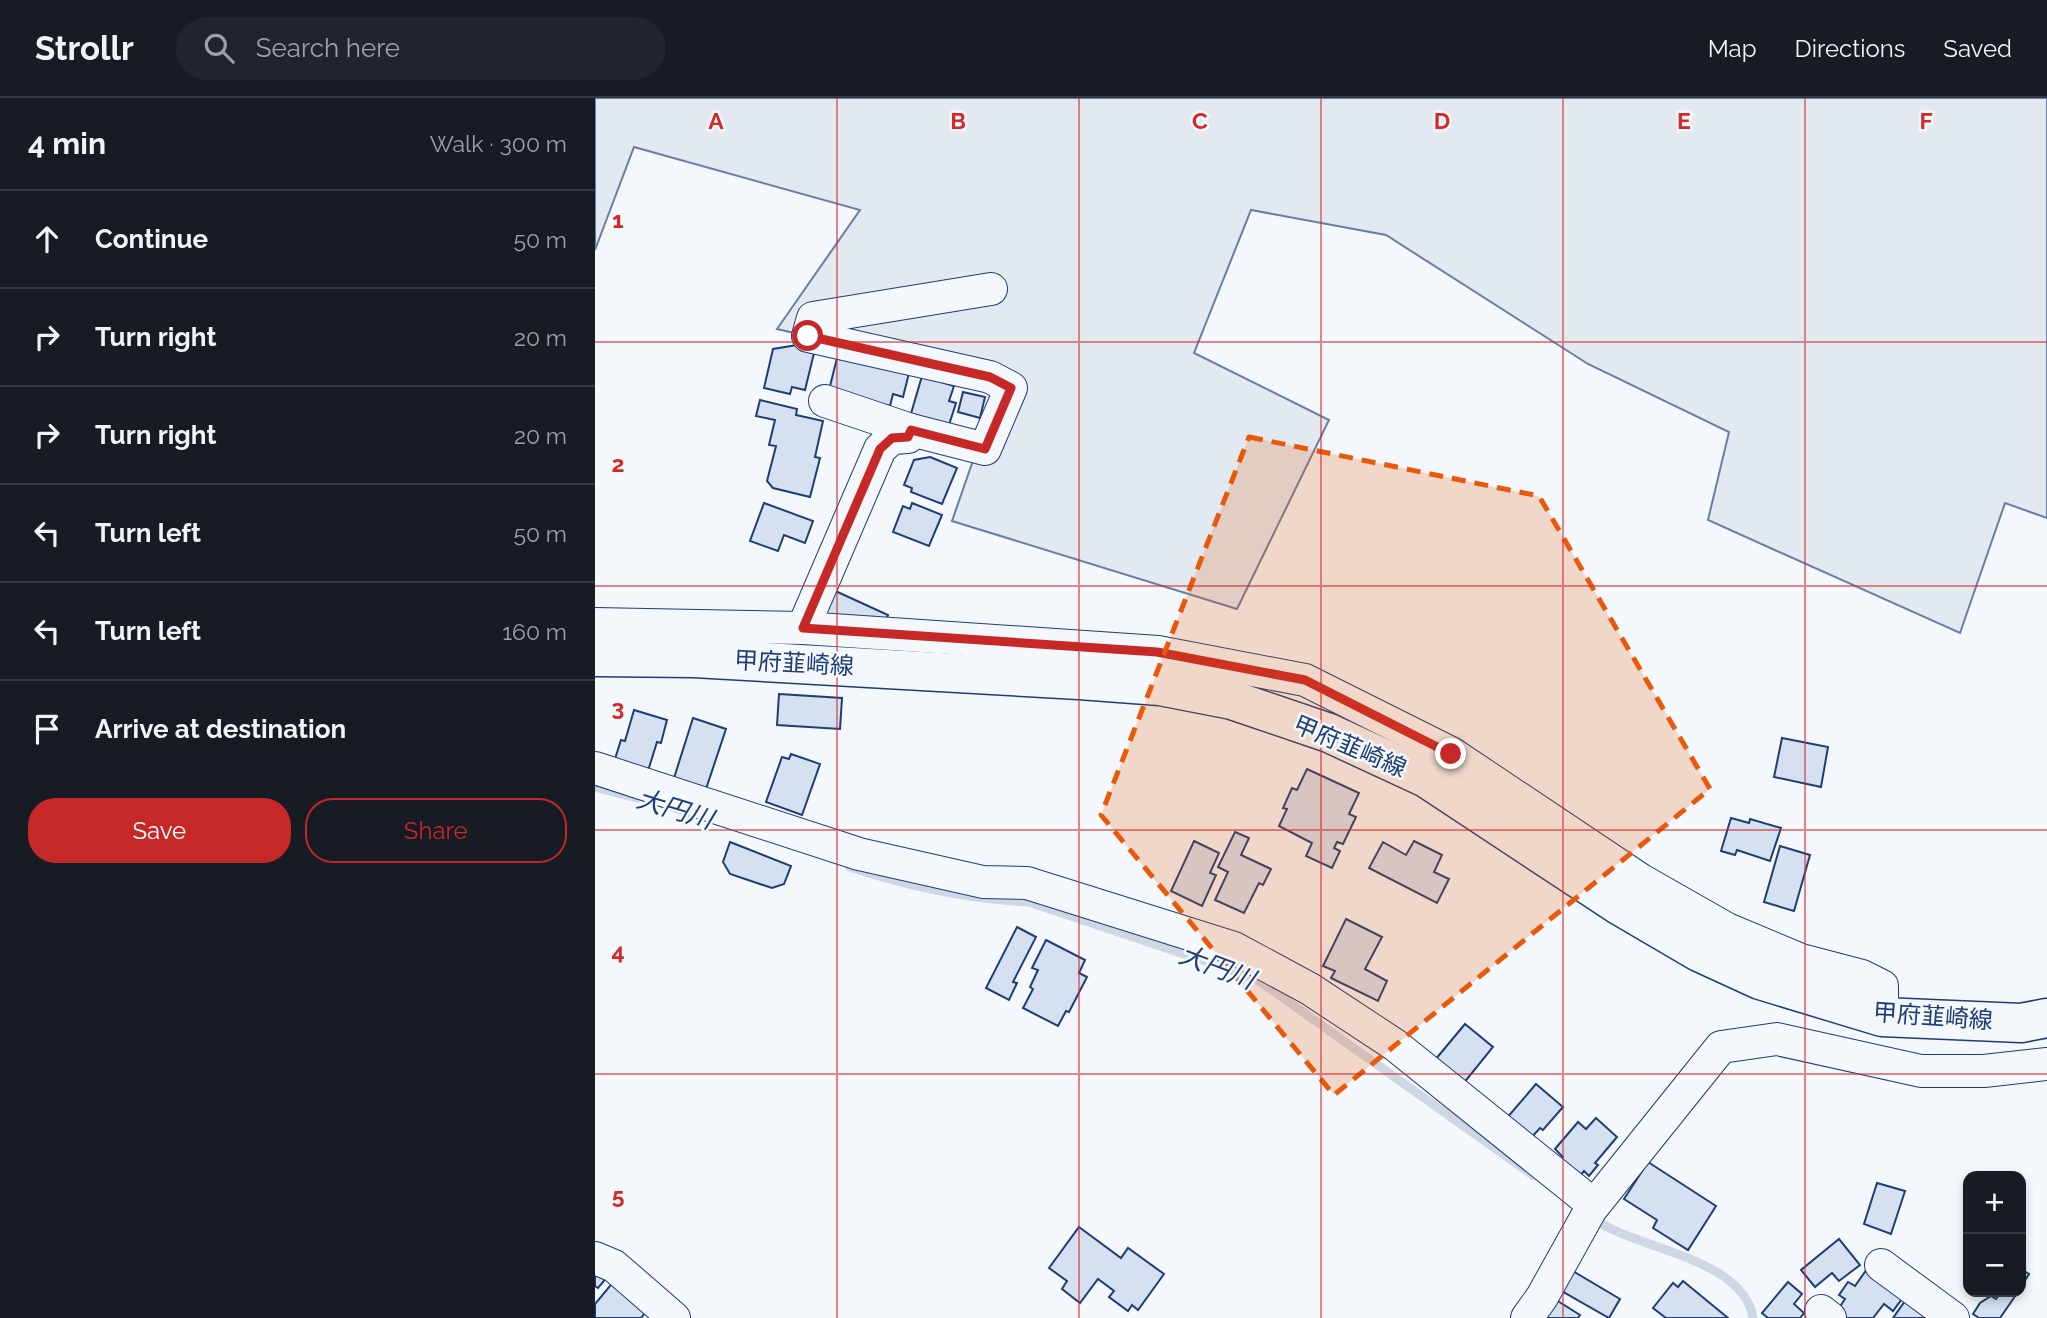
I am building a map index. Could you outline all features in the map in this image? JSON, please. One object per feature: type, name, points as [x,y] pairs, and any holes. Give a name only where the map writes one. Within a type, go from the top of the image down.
[{"type":"main road","name":"甲府韮崎線","points":[[595,657],[694,658],[1080,680],[1160,686],[1233,700],[1329,733],[1426,778],[1617,904],[1699,952],[1760,980],[1882,1017],[2021,1023],[2047,1018]]},
{"type":"street","points":[[825,401],[911,430],[985,449],[1011,388],[990,377],[808,336],[813,318],[991,289]]},
{"type":"street","points":[[803,628],[880,449],[892,438],[908,437],[911,430]]},
{"type":"street","points":[[595,624],[803,628],[1157,652],[1305,680],[1451,754],[1640,880],[1727,929],[1801,961],[1863,976],[1882,986],[1882,1017]]},
{"type":"street","points":[[595,768],[748,829],[983,882],[1027,883],[1234,948],[1310,989],[1395,1045],[1589,1212]]},
{"type":"street","points":[[1527,1318],[1542,1297],[1589,1212],[1721,1047],[1777,1039],[1921,1070],[1984,1071],[2047,1063]]},
{"type":"street","points":[[595,1258],[614,1266],[674,1318]]},
{"type":"street","points":[[1881,1265],[1953,1318]]},
{"type":"highlighted area","points":[[1249,437],[1539,496],[1710,789],[1334,1095],[1101,815]]},
{"type":"shaded area","points":[[595,98],[2047,98],[2047,518],[2005,503],[1960,633],[1708,520],[1729,432],[1588,364],[1386,235],[1251,210],[1194,353],[1329,420],[1237,609],[952,521],[1001,380],[777,329],[860,210],[634,147],[595,250]]},
{"type":"building","points":[[797,345],[815,349],[805,390],[792,387],[790,394],[764,388],[773,349]]},
{"type":"building","points":[[838,354],[909,373],[903,397],[893,394],[890,406],[829,390]]},
{"type":"building","points":[[922,376],[954,386],[949,401],[956,403],[948,428],[910,417]]},
{"type":"building","points":[[963,392],[985,397],[980,418],[958,412]]},
{"type":"building","points":[[760,400],[797,409],[796,415],[823,421],[815,457],[820,458],[810,497],[773,488],[767,481],[776,446],[769,445],[775,420],[756,416]]},
{"type":"building","points":[[930,457],[957,468],[942,504],[911,492],[912,488],[904,485],[914,460]]},
{"type":"building","points":[[764,503],[813,521],[805,543],[784,535],[778,551],[750,541]]},
{"type":"building","points":[[912,503],[942,515],[929,546],[893,532],[903,506],[910,509]]},
{"type":"building","points":[[831,589],[888,615],[885,623],[819,615]]},
{"type":"building","points":[[779,694],[842,698],[840,729],[777,725]]},
{"type":"building","points":[[634,710],[667,720],[661,743],[657,742],[648,771],[614,762],[621,740],[625,741]]},
{"type":"building","points":[[693,718],[726,729],[706,789],[674,778]]},
{"type":"building","points":[[1782,738],[1828,747],[1821,787],[1774,777]]},
{"type":"building","points":[[791,754],[820,764],[802,815],[766,802],[782,757],[789,759]]},
{"type":"building","points":[[1307,769],[1359,793],[1349,814],[1356,817],[1343,844],[1337,842],[1334,848],[1340,851],[1332,868],[1306,856],[1312,843],[1279,826],[1292,788],[1297,790]]},
{"type":"building","points":[[1731,818],[1749,823],[1750,819],[1781,828],[1770,861],[1737,850],[1735,855],[1721,851]]},
{"type":"building","points":[[1235,832],[1249,838],[1241,855],[1271,869],[1263,885],[1259,883],[1244,913],[1215,900],[1228,872],[1218,867]]},
{"type":"building","points":[[1194,841],[1219,853],[1210,873],[1216,875],[1202,906],[1171,891]]},
{"type":"building","points":[[1414,841],[1442,855],[1434,872],[1449,879],[1437,903],[1369,868],[1383,842],[1406,855]]},
{"type":"building","points":[[730,842],[791,866],[784,884],[772,888],[730,874],[723,862]]},
{"type":"building","points":[[1780,846],[1810,855],[1794,911],[1764,902]]},
{"type":"building","points":[[1346,919],[1382,937],[1365,969],[1387,981],[1378,1001],[1331,978],[1335,971],[1323,966]]},
{"type":"building","points":[[1017,927],[1036,937],[1013,982],[1017,983],[1009,1000],[986,988]]},
{"type":"building","points":[[1046,940],[1085,960],[1079,973],[1087,977],[1069,1012],[1066,1011],[1058,1026],[1023,1008],[1033,989],[1030,987],[1038,970],[1032,968]]},
{"type":"building","points":[[1465,1024],[1493,1047],[1463,1084],[1435,1060]]},
{"type":"building","points":[[1536,1084],[1563,1107],[1543,1130],[1540,1128],[1530,1139],[1506,1119]]},
{"type":"building","points":[[1596,1118],[1617,1137],[1595,1163],[1598,1165],[1589,1176],[1584,1171],[1579,1177],[1560,1161],[1563,1157],[1555,1149],[1578,1122],[1586,1129]]},
{"type":"building","points":[[1648,1162],[1716,1206],[1688,1250],[1653,1228],[1657,1220],[1624,1199]]},
{"type":"building","points":[[1877,1183],[1905,1191],[1891,1234],[1864,1224]]},
{"type":"building","points":[[1079,1227],[1121,1258],[1128,1248],[1164,1274],[1138,1310],[1132,1305],[1128,1311],[1109,1297],[1114,1291],[1098,1279],[1080,1303],[1062,1289],[1067,1281],[1049,1268]]},
{"type":"building","points":[[1839,1239],[1860,1265],[1839,1281],[1832,1273],[1815,1287],[1801,1270]]},
{"type":"building","points":[[595,1267],[608,1276],[598,1288],[595,1286]]},
{"type":"building","points":[[1867,1269],[1904,1296],[1893,1311],[1884,1304],[1873,1318],[1847,1318],[1837,1311],[1845,1299],[1839,1295],[1848,1282],[1855,1286]]},
{"type":"building","points":[[1571,1270],[1620,1299],[1609,1318],[1560,1290]]},
{"type":"building","points":[[614,1281],[651,1305],[641,1318],[595,1318],[595,1304]]},
{"type":"building","points":[[1683,1281],[1728,1318],[1666,1318],[1653,1308],[1673,1283],[1678,1287]]},
{"type":"building","points":[[1788,1282],[1802,1294],[1794,1304],[1804,1313],[1800,1318],[1768,1318],[1762,1313]]},
{"type":"building","points":[[1989,1297],[2015,1297],[2000,1318],[1979,1318],[1973,1314],[1980,1303]]},
{"type":"building","points":[[1553,1298],[1580,1315],[1578,1318],[1540,1318]]},
{"type":"building","points":[[1905,1301],[1929,1318],[1893,1318]]},
{"type":"waterway","name":"大円川","points":[[595,787],[637,798]]},
{"type":"waterway","name":"大円川","points":[[850,867],[938,890],[1029,902],[1255,978],[1534,1176]]},
{"type":"waterway","name":"大円川","points":[[1594,1219],[1635,1239],[1710,1268],[1730,1281],[1745,1298],[1753,1318]]},
{"type":"route","points":[[808,336],[990,377],[1011,388],[985,449],[911,430],[908,437],[892,438],[880,449],[803,628],[1157,652],[1305,680],[1451,754]]}]
